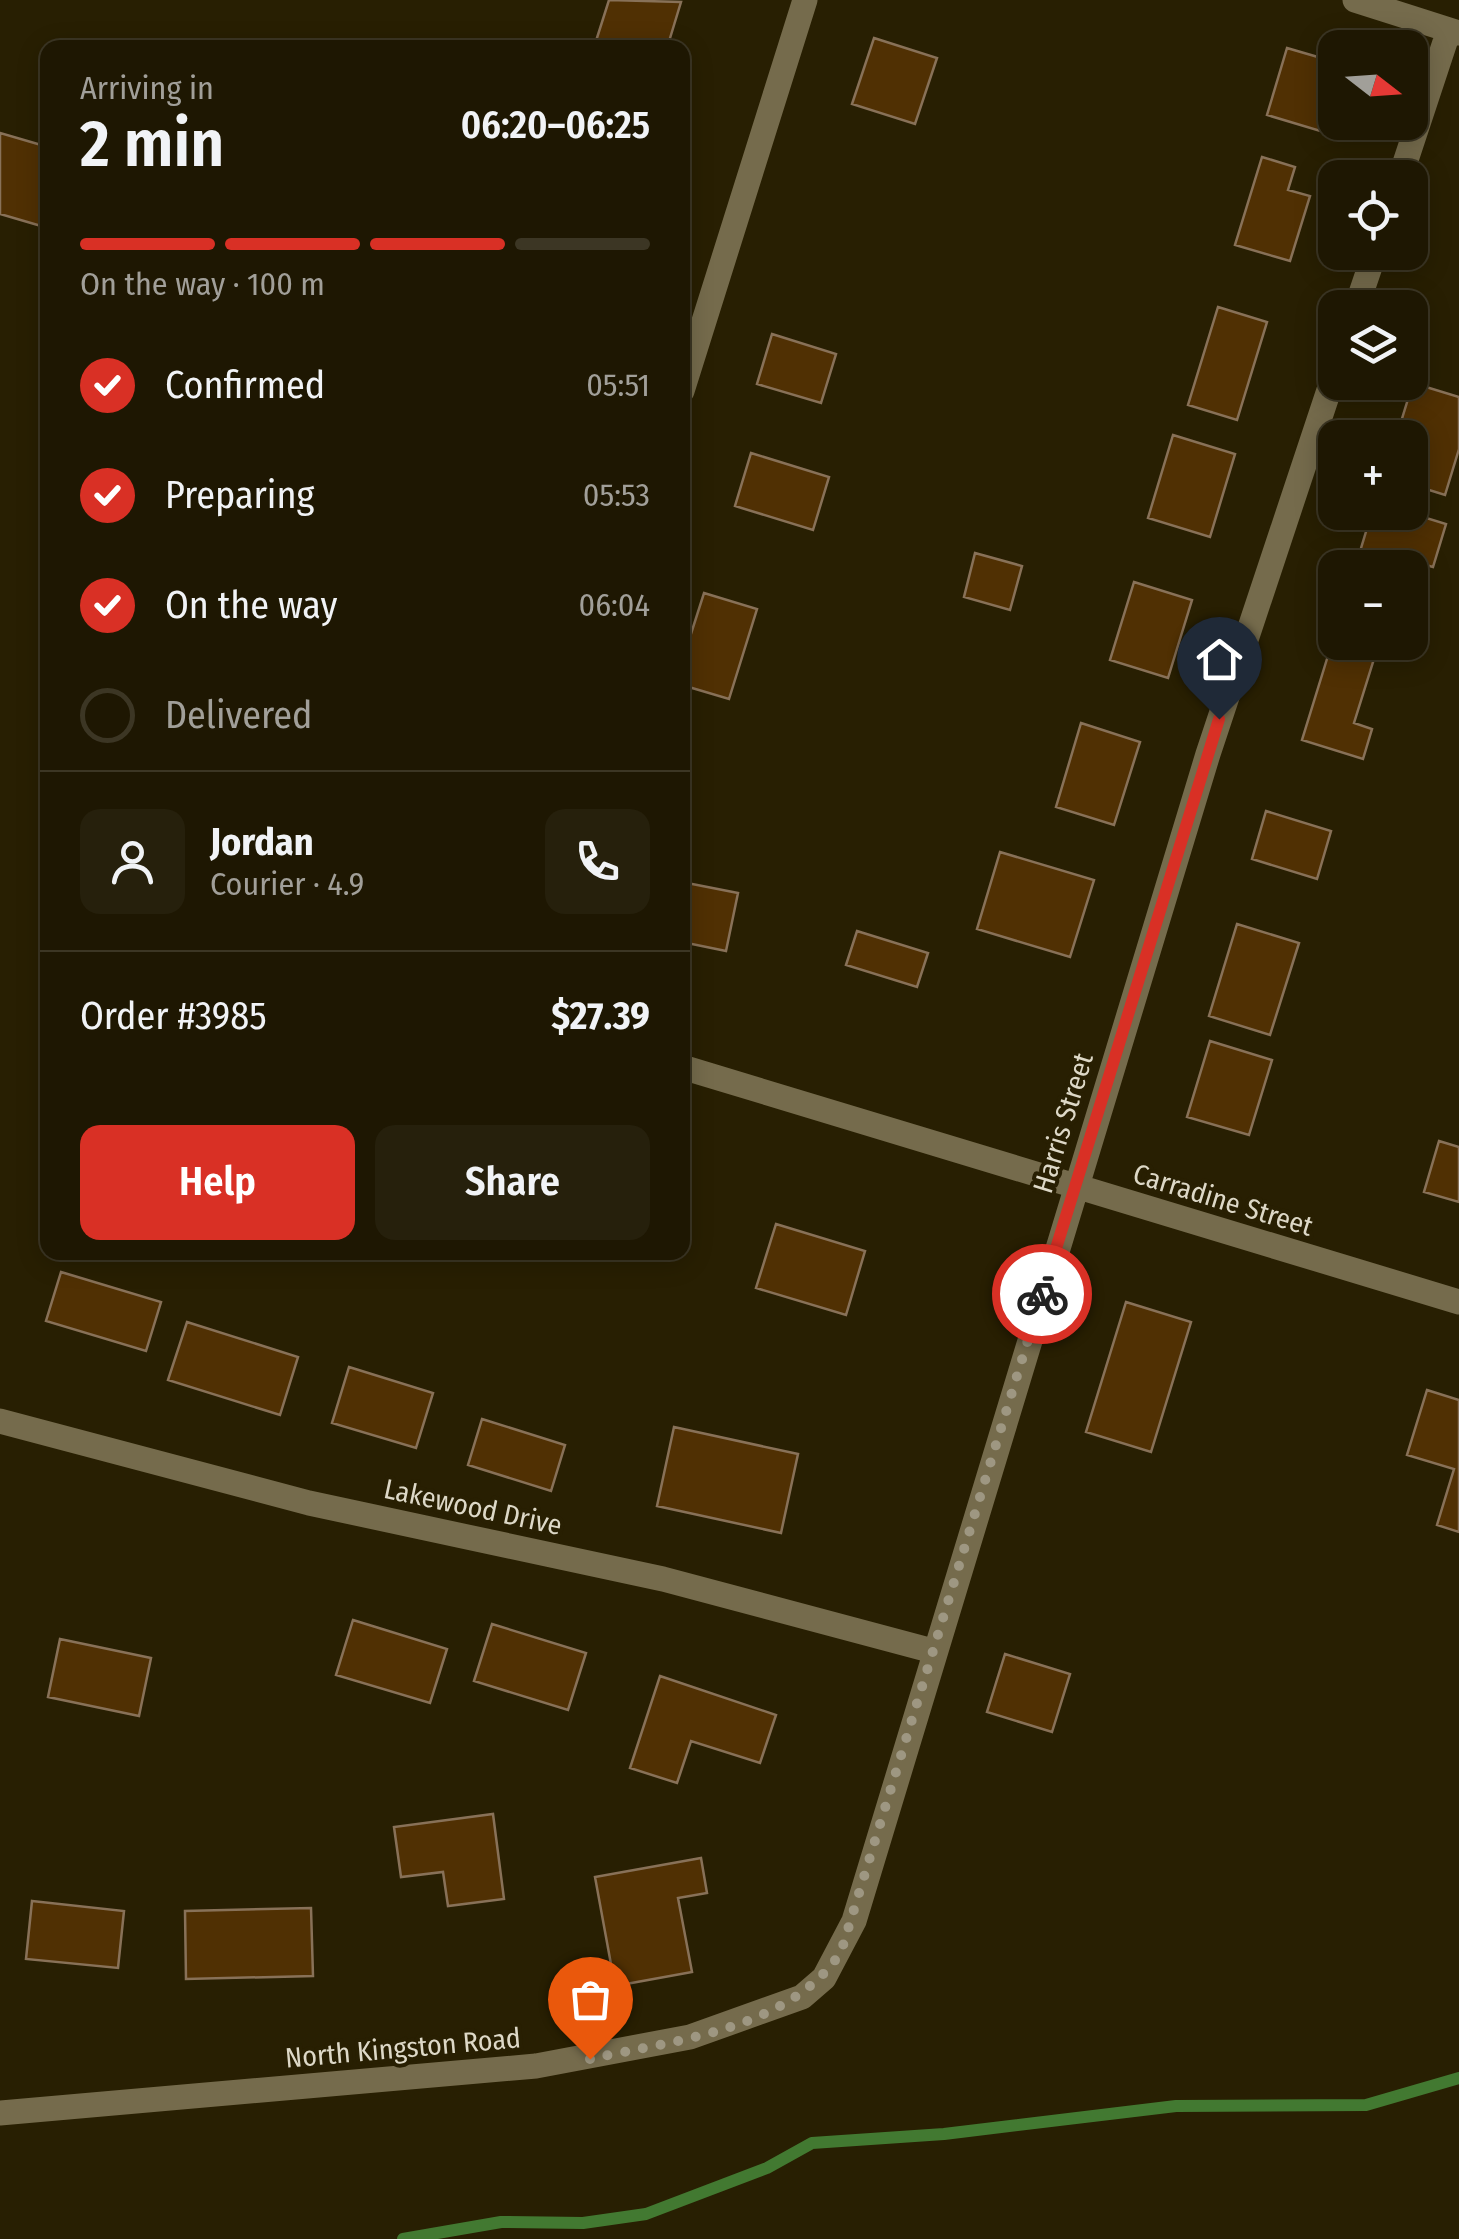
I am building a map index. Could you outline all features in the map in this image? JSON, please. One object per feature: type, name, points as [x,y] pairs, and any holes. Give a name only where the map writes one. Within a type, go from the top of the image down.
[{"type":"street","points":[[690,366],[805,0]]},
{"type":"street","points":[[1355,0],[1454,31],[1407,160]]},
{"type":"street","name":"Harris Street","points":[[802,1997],[824,1978],[854,1921],[1208,754],[1326,400]]},
{"type":"street","name":"Carradine Street","points":[[690,1070],[1459,1302]]},
{"type":"street","name":"Lakewood Drive","points":[[0,1422],[309,1502],[663,1579],[933,1651]]},
{"type":"street","name":"North Kingston Road","points":[[0,2113],[590,2059],[690,2037],[802,1997]]},
{"type":"building","points":[[609,0],[681,2],[669,40],[596,40]]},
{"type":"building","points":[[874,38],[937,58],[915,124],[852,104]]},
{"type":"building","points":[[1287,48],[1318,57],[1318,130],[1267,115]]},
{"type":"building","points":[[0,133],[40,145],[40,226],[0,214]]},
{"type":"building","points":[[1262,157],[1295,167],[1288,190],[1310,196],[1290,261],[1235,245]]},
{"type":"building","points":[[1218,307],[1267,322],[1237,420],[1188,405]]},
{"type":"building","points":[[772,334],[836,354],[821,403],[757,384]]},
{"type":"building","points":[[1428,388],[1459,397],[1459,449],[1445,495],[1428,490],[1428,420],[1402,420],[1408,400],[1428,400]]},
{"type":"building","points":[[1173,435],[1235,454],[1210,537],[1148,518]]},
{"type":"building","points":[[751,453],[829,477],[813,530],[735,506]]},
{"type":"building","points":[[1428,518],[1446,524],[1433,567],[1428,566],[1428,550],[1360,550],[1367,530],[1428,530]]},
{"type":"building","points":[[975,553],[1022,566],[1010,610],[964,597]]},
{"type":"building","points":[[1134,582],[1192,600],[1168,678],[1110,660]]},
{"type":"building","points":[[704,593],[757,609],[729,699],[690,687],[690,637]]},
{"type":"building","points":[[1327,660],[1374,660],[1354,723],[1372,729],[1363,759],[1302,740]]},
{"type":"building","points":[[1081,723],[1140,742],[1114,825],[1056,807]]},
{"type":"building","points":[[1266,811],[1331,831],[1317,879],[1252,859]]},
{"type":"building","points":[[1000,852],[1094,880],[1070,957],[977,929]]},
{"type":"building","points":[[690,884],[738,893],[726,951],[690,944]]},
{"type":"building","points":[[1237,924],[1299,943],[1270,1035],[1209,1016]]},
{"type":"building","points":[[857,931],[928,953],[917,987],[846,965]]},
{"type":"building","points":[[1210,1041],[1272,1060],[1249,1135],[1187,1117]]},
{"type":"building","points":[[1439,1141],[1459,1147],[1459,1202],[1424,1192]]},
{"type":"building","points":[[776,1224],[865,1251],[846,1315],[756,1288]]},
{"type":"building","points":[[61,1272],[161,1302],[146,1351],[46,1321]]},
{"type":"building","points":[[1126,1302],[1191,1322],[1151,1452],[1086,1432]]},
{"type":"building","points":[[187,1322],[298,1357],[280,1415],[168,1380]]},
{"type":"building","points":[[349,1367],[433,1393],[416,1448],[332,1423]]},
{"type":"building","points":[[1427,1390],[1459,1400],[1459,1532],[1437,1525],[1454,1469],[1407,1455]]},
{"type":"building","points":[[482,1419],[565,1445],[551,1491],[468,1465]]},
{"type":"building","points":[[674,1427],[798,1454],[781,1533],[657,1506]]},
{"type":"building","points":[[353,1620],[447,1649],[430,1703],[336,1675]]},
{"type":"building","points":[[492,1624],[586,1653],[568,1710],[474,1681]]},
{"type":"building","points":[[60,1639],[151,1658],[139,1716],[48,1697]]},
{"type":"building","points":[[1005,1654],[1070,1674],[1052,1732],[987,1712]]},
{"type":"building","points":[[660,1676],[776,1715],[760,1763],[691,1741],[677,1783],[630,1768]]},
{"type":"building","points":[[493,1814],[504,1899],[448,1906],[443,1872],[401,1877],[394,1827]]},
{"type":"building","points":[[701,1858],[707,1893],[678,1898],[692,1972],[615,1986],[595,1877]]},
{"type":"building","points":[[32,1901],[124,1911],[118,1968],[26,1959]]},
{"type":"building","points":[[311,1908],[313,1976],[186,1979],[185,1911]]},
{"type":"waterway","points":[[403,2239],[501,2222],[583,2223],[646,2214],[767,2168],[812,2143],[944,2134],[1176,2106],[1366,2105],[1459,2078]]},
{"type":"way so far","points":[[590,2059],[690,2037],[802,1997],[824,1978],[841,1952],[854,1921],[1042,1294]]},
{"type":"route","points":[[1042,1294],[1219,719]]}]
